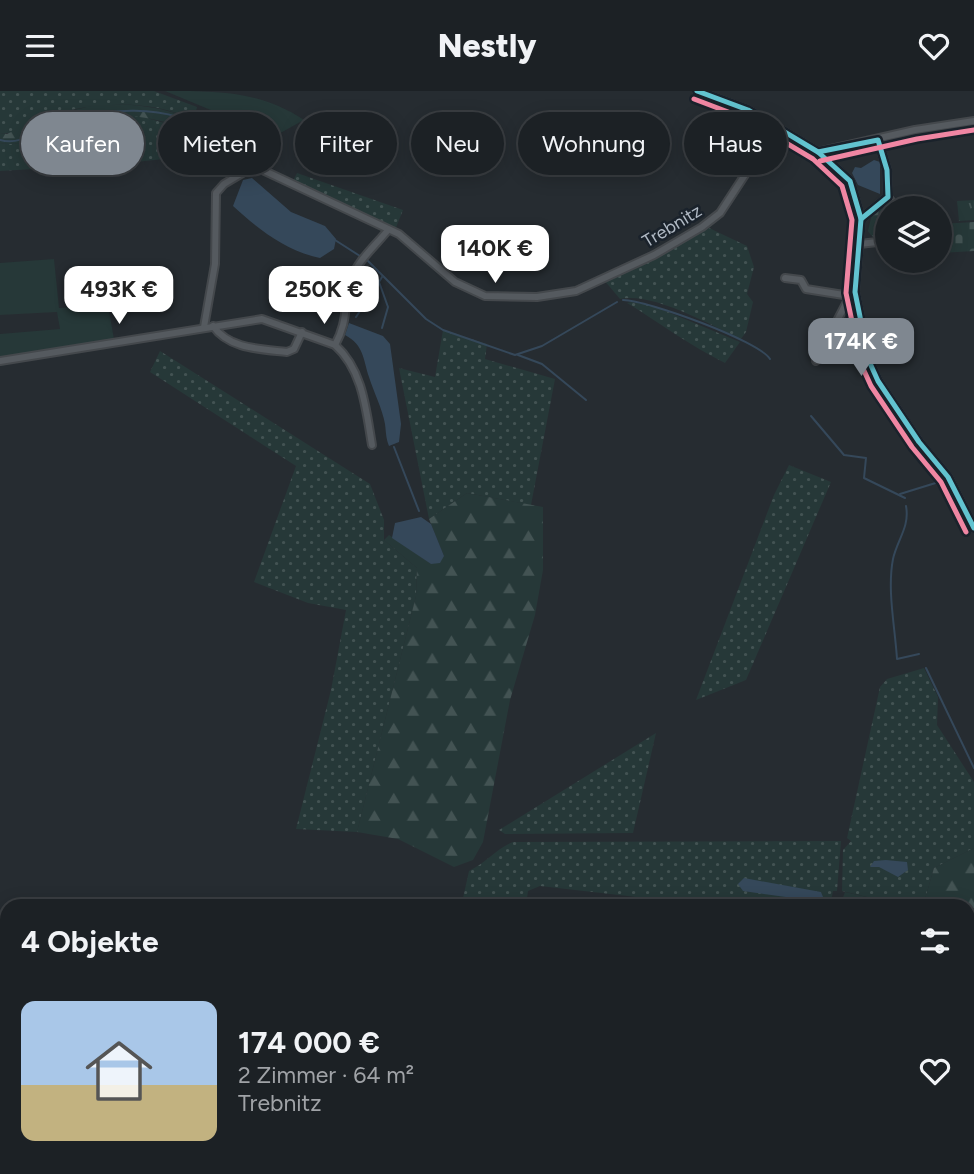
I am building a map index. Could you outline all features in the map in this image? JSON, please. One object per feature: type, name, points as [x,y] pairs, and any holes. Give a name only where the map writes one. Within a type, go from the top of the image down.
[{"type":"street","points":[[697,91],[751,112]]},
{"type":"street","points":[[818,152],[915,130],[974,121]]},
{"type":"street","points":[[787,134],[818,152],[850,181],[861,219],[853,294],[869,361],[877,381],[919,442],[948,477],[974,528]]},
{"type":"street","points":[[878,140],[887,170],[888,196]]},
{"type":"street","name":"Trebnitz","points":[[204,327],[215,264],[216,193],[252,164],[410,240],[455,282],[494,299],[576,292],[654,255],[702,227],[720,213],[745,175]]},
{"type":"street","points":[[861,219],[875,208]]},
{"type":"street","points":[[335,345],[346,324],[351,279],[361,261],[388,230]]},
{"type":"street","points":[[859,244],[875,242]]},
{"type":"street","points":[[785,278],[800,280],[806,289],[853,294]]},
{"type":"street","points":[[816,361],[853,294]]},
{"type":"street","points":[[0,361],[262,319],[335,345],[344,353],[362,392],[372,445]]},
{"type":"street","points":[[213,326],[230,342],[287,352],[294,349],[302,332]]},
{"type":"green space","points":[[0,91],[154,91],[197,107],[196,112],[172,112],[139,105],[120,105],[63,112],[21,112],[21,128],[0,133]]},
{"type":"green space","points":[[165,91],[203,91],[255,98],[295,114],[295,125],[281,133],[281,112],[213,111]]},
{"type":"green space","points":[[101,104],[155,108],[171,112],[158,112],[158,120],[144,117],[144,112],[65,112]]},
{"type":"green space","points":[[144,117],[158,121],[158,160],[144,161]]},
{"type":"green space","points":[[21,127],[21,143],[0,143],[0,133],[7,134]]},
{"type":"green space","points":[[0,143],[21,143],[21,170],[0,171]]},
{"type":"green space","points":[[296,175],[303,175],[403,210],[395,230],[293,181]]},
{"type":"green space","points":[[974,200],[974,220],[959,221],[957,201]]},
{"type":"green space","points":[[875,212],[875,238],[868,231]]},
{"type":"green space","points":[[974,222],[974,251],[952,252],[952,223]]},
{"type":"green space","points":[[707,227],[747,246],[754,267],[747,294],[753,302],[746,332],[741,339],[665,305],[633,298],[620,299],[604,280],[670,251]]},
{"type":"green space","points":[[54,259],[59,308],[108,305],[115,345],[0,366],[0,334],[60,329],[57,312],[0,315],[0,263]]},
{"type":"green space","points":[[627,303],[651,305],[740,342],[725,363]]},
{"type":"green space","points":[[443,330],[487,344],[485,359],[555,379],[531,505],[467,493],[429,519],[399,368],[435,377]]},
{"type":"green space","points":[[160,351],[370,484],[384,520],[384,540],[417,568],[416,596],[357,832],[296,829],[331,690],[346,610],[308,603],[254,582],[296,466],[150,372]]},
{"type":"green space","points":[[789,465],[831,482],[746,680],[696,700],[774,495]]},
{"type":"green space","points":[[467,493],[543,507],[543,570],[535,615],[510,700],[483,842],[473,860],[454,867],[398,839],[357,832],[416,596],[417,568],[384,540],[389,535],[431,564],[444,556],[429,519]]},
{"type":"green space","points":[[924,668],[938,697],[937,725],[974,782],[974,848],[934,868],[925,899],[876,899],[842,891],[843,850],[851,841],[847,838],[880,687],[887,679]]},
{"type":"green space","points":[[656,733],[633,833],[505,834],[499,830]]},
{"type":"green space","points":[[841,841],[837,891],[833,891],[831,899],[654,899],[540,886],[528,891],[527,899],[463,899],[469,871],[513,842]]},
{"type":"green space","points":[[974,848],[974,899],[925,899],[934,868]]},
{"type":"green space","points":[[845,892],[875,899],[842,899]]},
{"type":"water","points":[[874,160],[880,162],[880,194],[858,185],[852,173],[855,167],[861,168]]},
{"type":"water","points":[[252,178],[291,212],[325,226],[336,239],[334,249],[320,258],[308,255],[273,238],[243,215],[233,206],[243,180]]},
{"type":"water","points":[[349,323],[383,336],[390,344],[401,424],[399,442],[389,446],[384,418],[362,353],[356,343],[345,335]]},
{"type":"water","points":[[421,517],[431,524],[444,556],[440,563],[431,564],[392,538],[395,523]]},
{"type":"water","points":[[874,861],[907,862],[908,870],[898,877],[879,867],[870,867]]},
{"type":"water","points":[[744,878],[821,892],[823,897],[801,899],[743,891],[738,884]]},
{"type":"waterway","points":[[0,140],[14,141],[55,124],[92,114],[158,112]]},
{"type":"waterway","points":[[335,240],[360,256]]},
{"type":"waterway","points":[[368,261],[426,319],[443,330],[515,355],[542,346],[617,302]]},
{"type":"waterway","points":[[382,277],[379,282],[388,307],[382,328]]},
{"type":"waterway","points":[[356,317],[379,283]]},
{"type":"waterway","points":[[623,300],[655,307],[725,332],[762,351],[770,359]]},
{"type":"waterway","points":[[518,355],[542,364],[586,400]]},
{"type":"waterway","points":[[811,416],[844,455],[866,458],[864,478],[905,498]]},
{"type":"waterway","points":[[394,447],[419,511]]},
{"type":"waterway","points":[[900,494],[942,481]]},
{"type":"waterway","points":[[906,506],[906,520],[891,571],[892,609],[897,659],[919,654]]},
{"type":"waterway","points":[[926,668],[974,768]]},
{"type":"transit line","points":[[697,91],[748,110],[818,152],[850,181],[861,219],[855,292],[869,361],[878,381],[919,442],[948,477],[974,528]]},
{"type":"transit line","points":[[694,99],[744,118],[813,159],[842,186],[852,220],[846,293],[861,364],[871,386],[912,447],[941,482],[966,532]]},
{"type":"transit line","points":[[820,161],[917,139],[974,130]]},
{"type":"transit line","points":[[818,152],[878,140],[887,170],[888,197],[861,219]]}]
